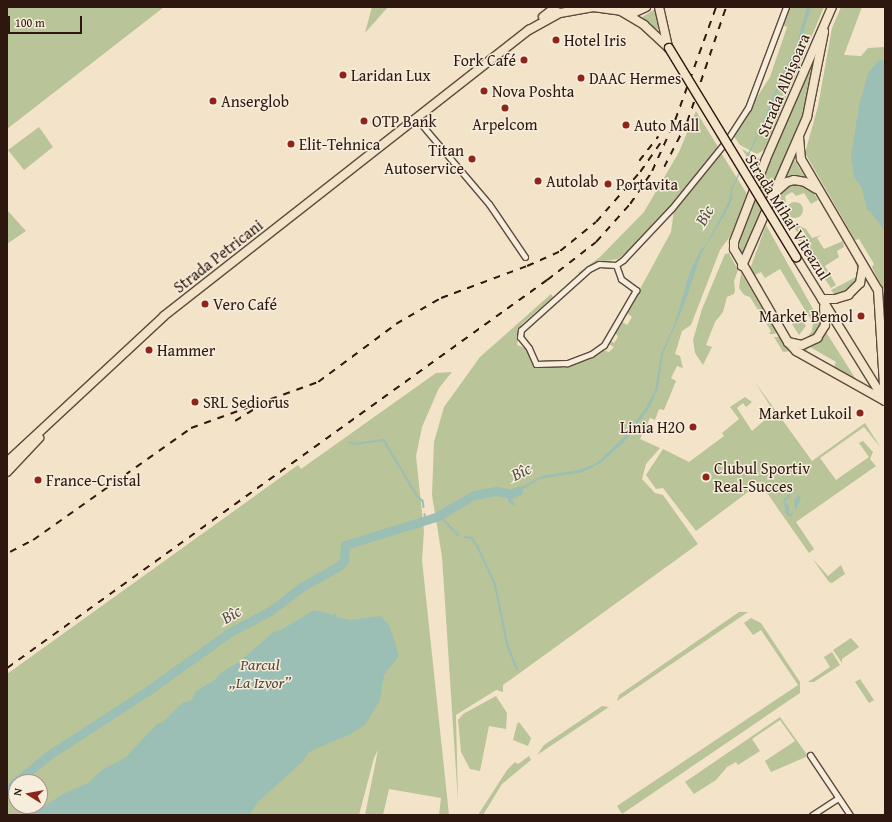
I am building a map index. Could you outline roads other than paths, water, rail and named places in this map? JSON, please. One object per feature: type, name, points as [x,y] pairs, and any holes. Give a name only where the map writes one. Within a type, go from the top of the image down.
[{"type":"main road","name":"Strada Petricani","points":[[7,462],[48,426],[148,330],[529,30],[556,7]]},
{"type":"main road","name":"Strada Petricani","points":[[529,30],[552,16],[573,9],[593,7],[618,9]]},
{"type":"main road","points":[[618,9],[635,12],[646,7]]},
{"type":"main road","name":"Strada Mihai Viteazul","points":[[659,7],[668,47]]},
{"type":"main road","name":"Strada Albișoara","points":[[742,266],[736,255],[734,241],[811,52],[832,7]]},
{"type":"main road","name":"Strada Mihai Viteazul","points":[[618,9],[640,22],[668,47],[885,401]]},
{"type":"main road","name":"Strada Albișoara","points":[[742,266],[799,137],[811,105],[828,16]]},
{"type":"main road","points":[[811,52],[815,53],[819,58]]},
{"type":"main road","points":[[799,137],[801,159],[878,290],[881,301],[885,401]]},
{"type":"main road","points":[[774,195],[782,185],[794,180],[805,182],[818,190]]},
{"type":"main road","points":[[748,275],[750,250]]},
{"type":"main road","points":[[742,266],[788,342],[796,351],[885,401]]},
{"type":"main road","points":[[788,342],[806,344],[821,334],[826,320],[822,299],[835,299],[848,295],[860,283],[863,266]]},
{"type":"main road","name":"Strada Petricani","points":[[7,472],[30,450],[48,426]]},
{"type":"street","points":[[616,265],[621,279],[636,290],[604,345],[574,361],[536,364],[529,348],[520,337],[521,330],[588,269],[599,264],[616,265],[660,223],[744,115],[786,7]]},
{"type":"street","points":[[416,118],[489,204],[525,257]]},
{"type":"street","points":[[810,755],[850,815]]},
{"type":"street","points":[[812,815],[838,798]]},
{"type":"water","points":[[807,7],[811,7],[796,55],[784,74],[770,111],[732,190],[732,199],[725,214],[701,254],[684,305],[663,354],[658,388],[650,407],[624,442],[602,462],[583,472],[540,479],[510,497],[516,507],[508,502],[508,494],[542,476],[579,470],[597,463],[624,437],[645,409],[655,391],[661,354],[675,323],[690,272],[700,251],[707,243],[729,201],[731,189],[761,127],[783,72],[796,48]]},
{"type":"water","points":[[879,60],[885,61],[885,231],[870,211],[867,210],[862,188],[854,177],[851,157],[859,106],[868,73]]},
{"type":"water","points":[[791,491],[801,497],[796,510],[794,500],[799,496],[791,492],[790,497],[784,502],[789,506],[789,515],[794,512],[791,517],[787,515],[783,501]]},
{"type":"water","points":[[314,610],[333,615],[336,613],[337,617],[350,620],[381,616],[390,627],[399,656],[384,675],[380,700],[365,725],[350,734],[309,752],[302,762],[259,801],[249,815],[31,815],[48,814],[48,804],[63,794],[88,783],[102,770],[126,757],[157,724],[162,723],[182,703],[192,700],[195,692],[216,679],[219,674],[239,662],[275,631],[281,630]]},
{"type":"waterway","points":[[349,442],[355,444],[384,440],[418,497],[423,501],[424,507]]},
{"type":"waterway","name":"Bîc","points":[[26,774],[49,755],[146,692],[230,632],[270,611],[300,588],[339,566],[344,560],[345,545],[436,517],[474,495],[496,491],[511,494],[518,491]]},
{"type":"waterway","name":"Bîc","points":[[425,514],[426,521]]},
{"type":"waterway","points":[[439,515],[458,535]]},
{"type":"waterway","points":[[465,537],[472,538],[478,547],[495,583],[508,646],[517,668]]},
{"type":"railway","points":[[7,668],[547,280],[596,242],[630,204],[652,171],[675,120],[716,7]]},
{"type":"railway","points":[[664,167],[687,122],[726,7]]},
{"type":"railway","points":[[639,161],[658,137]]},
{"type":"railway","points":[[10,552],[33,540],[191,428],[318,382],[396,324],[441,298],[527,266],[560,251],[596,222],[640,172],[660,143]]},
{"type":"railway","points":[[235,421],[254,409]]},
{"type":"place","name":"Hotel Iris","points":[[556,40]]},
{"type":"place","name":"Fork Café","points":[[524,60]]},
{"type":"place","name":"Laridan Lux","points":[[343,75]]},
{"type":"place","name":"DAAC Hermes","points":[[581,78]]},
{"type":"place","name":"Nova Poshta","points":[[484,91]]},
{"type":"place","name":"Anserglob","points":[[213,101]]},
{"type":"place","name":"Arpelcom","points":[[505,108]]},
{"type":"place","name":"OTP Bank","points":[[364,121]]},
{"type":"place","name":"Auto Mall","points":[[626,125]]},
{"type":"place","name":"Elit-Tehnica","points":[[291,144]]},
{"type":"place","name":"Titan Autoservice","points":[[472,159]]},
{"type":"place","name":"Autolab","points":[[538,181]]},
{"type":"place","name":"Portavita","points":[[608,184]]},
{"type":"place","name":"Vero Café","points":[[205,304]]},
{"type":"place","name":"Market Bemol","points":[[861,316]]},
{"type":"place","name":"Hammer","points":[[149,350]]},
{"type":"place","name":"SRL Sediorus","points":[[195,402]]},
{"type":"place","name":"Market Lukoil","points":[[860,413]]},
{"type":"place","name":"Linia H2O","points":[[693,427]]},
{"type":"place","name":"Clubul Sportiv Real-Succes","points":[[706,477]]},
{"type":"place","name":"France-Cristal","points":[[38,480]]},
{"type":"park label","name":"Parcul „La Izvor”","points":[[260,673]]}]
